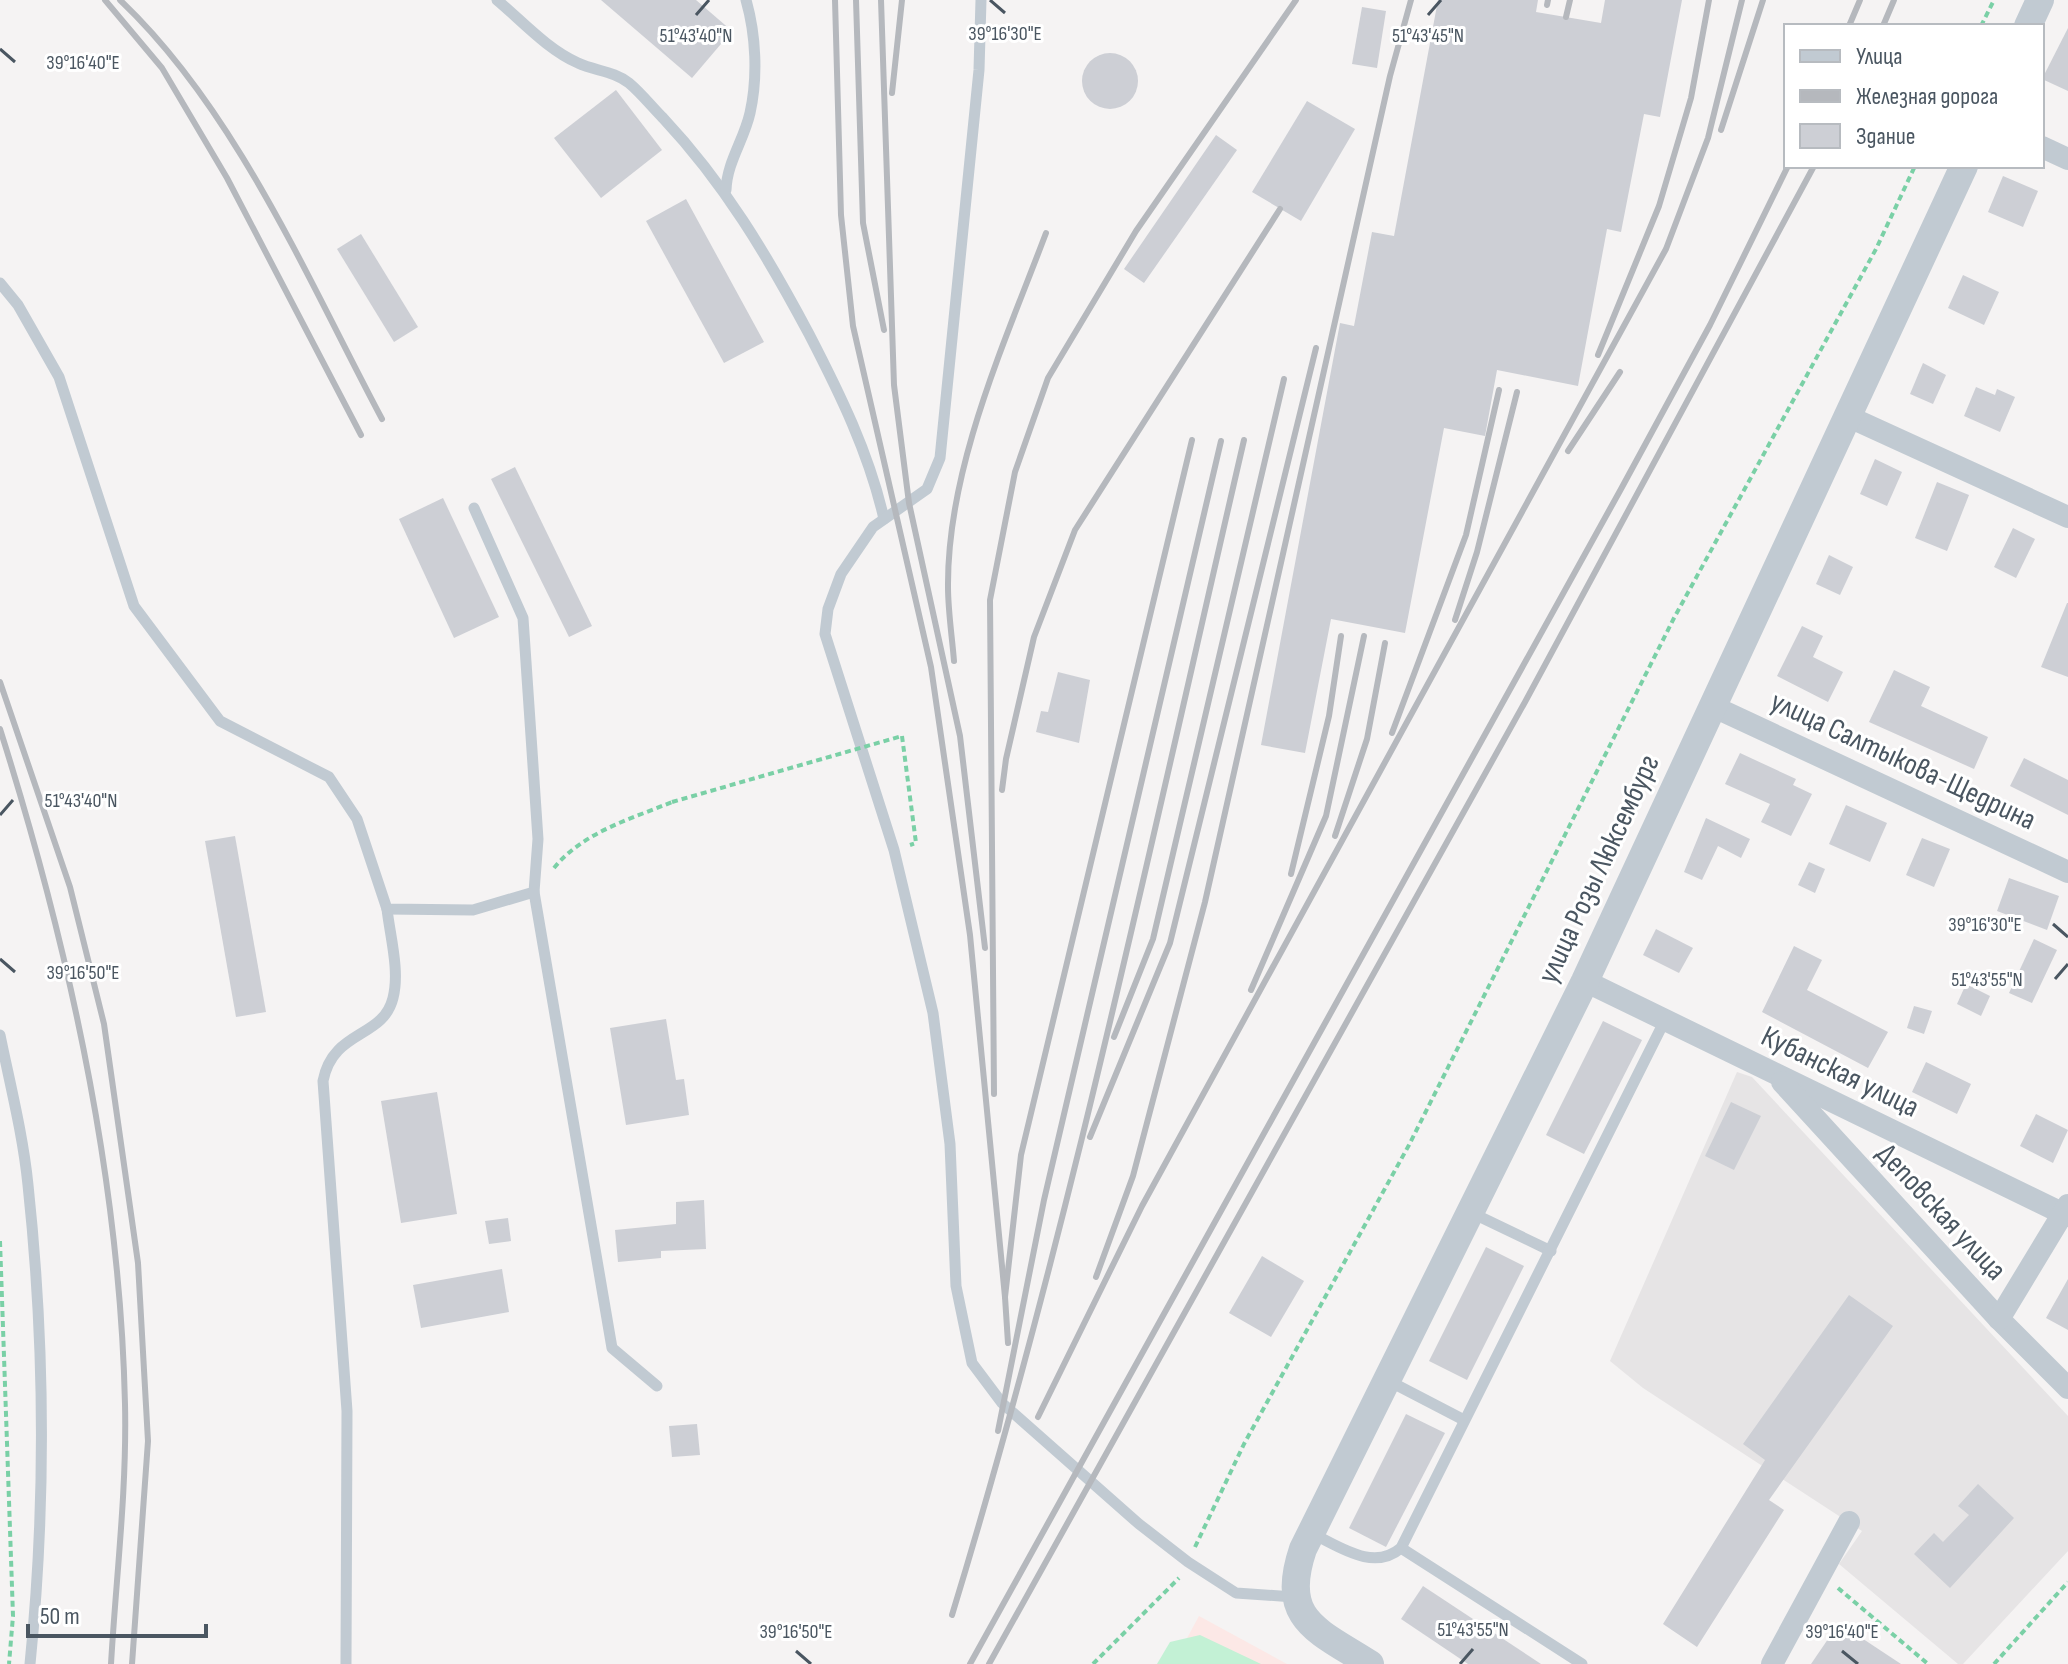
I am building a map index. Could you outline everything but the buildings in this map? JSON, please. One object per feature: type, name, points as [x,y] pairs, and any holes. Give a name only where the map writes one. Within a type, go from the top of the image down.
[{"type":"street","points":[[2029,24],[2040,0]]},
{"type":"street","points":[[2044,148],[2068,159]]},
{"type":"street","name":"улица Розы Люксембург","points":[[1294,1597],[1294,1576],[1311,1533],[1585,981],[1963,168]]},
{"type":"street","points":[[1847,416],[2068,517]]},
{"type":"street","name":"улица Салтыкова-Щедрина","points":[[1712,706],[2068,872]]},
{"type":"street","name":"Кубанская улица","points":[[1585,981],[2067,1212]]},
{"type":"street","name":"Деповская улица","points":[[1773,1073],[1999,1319],[2068,1388]]},
{"type":"street","points":[[1999,1319],[2067,1212]]},
{"type":"street","points":[[1772,1664],[1849,1522]]},
{"type":"street","points":[[1294,1597],[1317,1629],[1370,1664]]},
{"type":"lane","points":[[497,0],[558,51],[579,63],[629,82],[700,158],[726,191],[775,269],[837,387],[873,468],[884,519]]},
{"type":"lane","points":[[726,191],[729,165],[750,113],[754,80],[752,22],[746,0]]},
{"type":"lane","points":[[981,0],[979,70],[940,458],[927,489],[873,527],[841,574],[828,609],[825,634],[894,850],[933,1013],[950,1144],[956,1286],[972,1363],[1002,1403],[1139,1524],[1188,1562],[1236,1593],[1294,1597]]},
{"type":"lane","points":[[0,283],[18,305],[59,377],[134,606],[220,721],[329,777],[357,819],[387,909],[395,985],[392,1002],[374,1026],[337,1048],[327,1062],[323,1081],[347,1411],[346,1664]]},
{"type":"lane","points":[[474,508],[523,618],[538,839],[534,892],[612,1348],[657,1386]]},
{"type":"lane","points":[[387,909],[473,910],[534,892]]},
{"type":"lane","points":[[1311,1533],[1373,1560],[1391,1557],[1401,1548],[1665,1020]]},
{"type":"lane","points":[[0,1035],[28,1182],[43,1426],[40,1568],[30,1664]]},
{"type":"lane","points":[[1470,1212],[1551,1251]]},
{"type":"lane","points":[[1387,1380],[1464,1420]]},
{"type":"lane","points":[[1401,1548],[1582,1664]]},
{"type":"path","points":[[1982,24],[1994,0]]},
{"type":"path","points":[[1188,1562],[1244,1444],[1409,1145],[1674,618],[1876,249],[1914,168]]},
{"type":"path","points":[[534,892],[568,851],[607,828],[672,802],[902,736],[916,843]]},
{"type":"path","points":[[0,1241],[13,1616],[9,1664]]},
{"type":"path","points":[[1821,1574],[1928,1664]]},
{"type":"path","points":[[1093,1664],[1179,1578]]},
{"type":"path","points":[[1994,1664],[2068,1582]]},
{"type":"shaded area","points":[[1737,1072],[1752,1077],[2068,1416],[2068,1551],[1963,1664],[1958,1664],[1839,1564],[1862,1531],[1643,1388],[1610,1361]]},
{"type":"shaded area","points":[[1199,1616],[1287,1664],[1173,1664]]},
{"type":"green space","points":[[1200,1635],[1261,1664],[1157,1664],[1170,1642]]},
{"type":"railway","points":[[105,0],[162,68],[227,178],[361,435]]},
{"type":"railway","points":[[120,0],[161,44],[234,144],[297,253],[382,419]]},
{"type":"railway","points":[[835,0],[841,215],[853,326],[931,667],[970,935],[1005,1297]]},
{"type":"railway","points":[[856,0],[863,223],[884,330]]},
{"type":"railway","points":[[881,0],[894,385],[909,503],[960,736],[985,948]]},
{"type":"railway","points":[[892,93],[902,0]]},
{"type":"railway","points":[[994,1094],[990,600],[1015,472],[1048,378],[1136,231],[1296,0]]},
{"type":"railway","points":[[1096,1277],[1133,1176],[1205,902],[1390,76],[1411,0]]},
{"type":"railway","points":[[1547,5],[1548,0]]},
{"type":"railway","points":[[1566,17],[1570,0]]},
{"type":"railway","points":[[1598,355],[1659,206],[1691,98],[1709,0]]},
{"type":"railway","points":[[1038,1417],[1142,1206],[1666,249],[1708,138],[1742,0]]},
{"type":"railway","points":[[1721,130],[1763,0]]},
{"type":"railway","points":[[1850,24],[1860,0]]},
{"type":"railway","points":[[1884,24],[1894,0]]},
{"type":"railway","points":[[970,1664],[1621,489],[1710,325],[1787,168]]},
{"type":"railway","points":[[989,1664],[1525,702],[1813,168]]},
{"type":"railway","points":[[1002,790],[1006,759],[1034,637],[1075,530],[1280,209]]},
{"type":"railway","points":[[954,661],[948,587],[950,542],[957,497],[981,406],[1046,233]]},
{"type":"railway","points":[[1090,1137],[1170,943],[1316,348]]},
{"type":"railway","points":[[1568,451],[1620,372]]},
{"type":"railway","points":[[1114,1037],[1153,939],[1284,379]]},
{"type":"railway","points":[[1392,733],[1466,535],[1499,390]]},
{"type":"railway","points":[[1455,620],[1477,552],[1517,392]]},
{"type":"railway","points":[[1008,1343],[1005,1297],[1021,1155],[1192,440]]},
{"type":"railway","points":[[952,1615],[995,1470],[1072,1177],[1244,440]]},
{"type":"railway","points":[[998,1431],[1044,1200],[1221,441]]},
{"type":"railway","points":[[1291,874],[1329,716],[1341,636]]},
{"type":"railway","points":[[1251,990],[1326,816],[1364,636]]},
{"type":"railway","points":[[1335,836],[1367,739],[1385,643]]},
{"type":"railway","points":[[0,682],[70,887],[104,1024],[138,1263],[148,1441],[132,1664]]},
{"type":"railway","points":[[0,729],[48,894],[68,978],[101,1148],[113,1234],[121,1319],[125,1436],[111,1664]]}]
